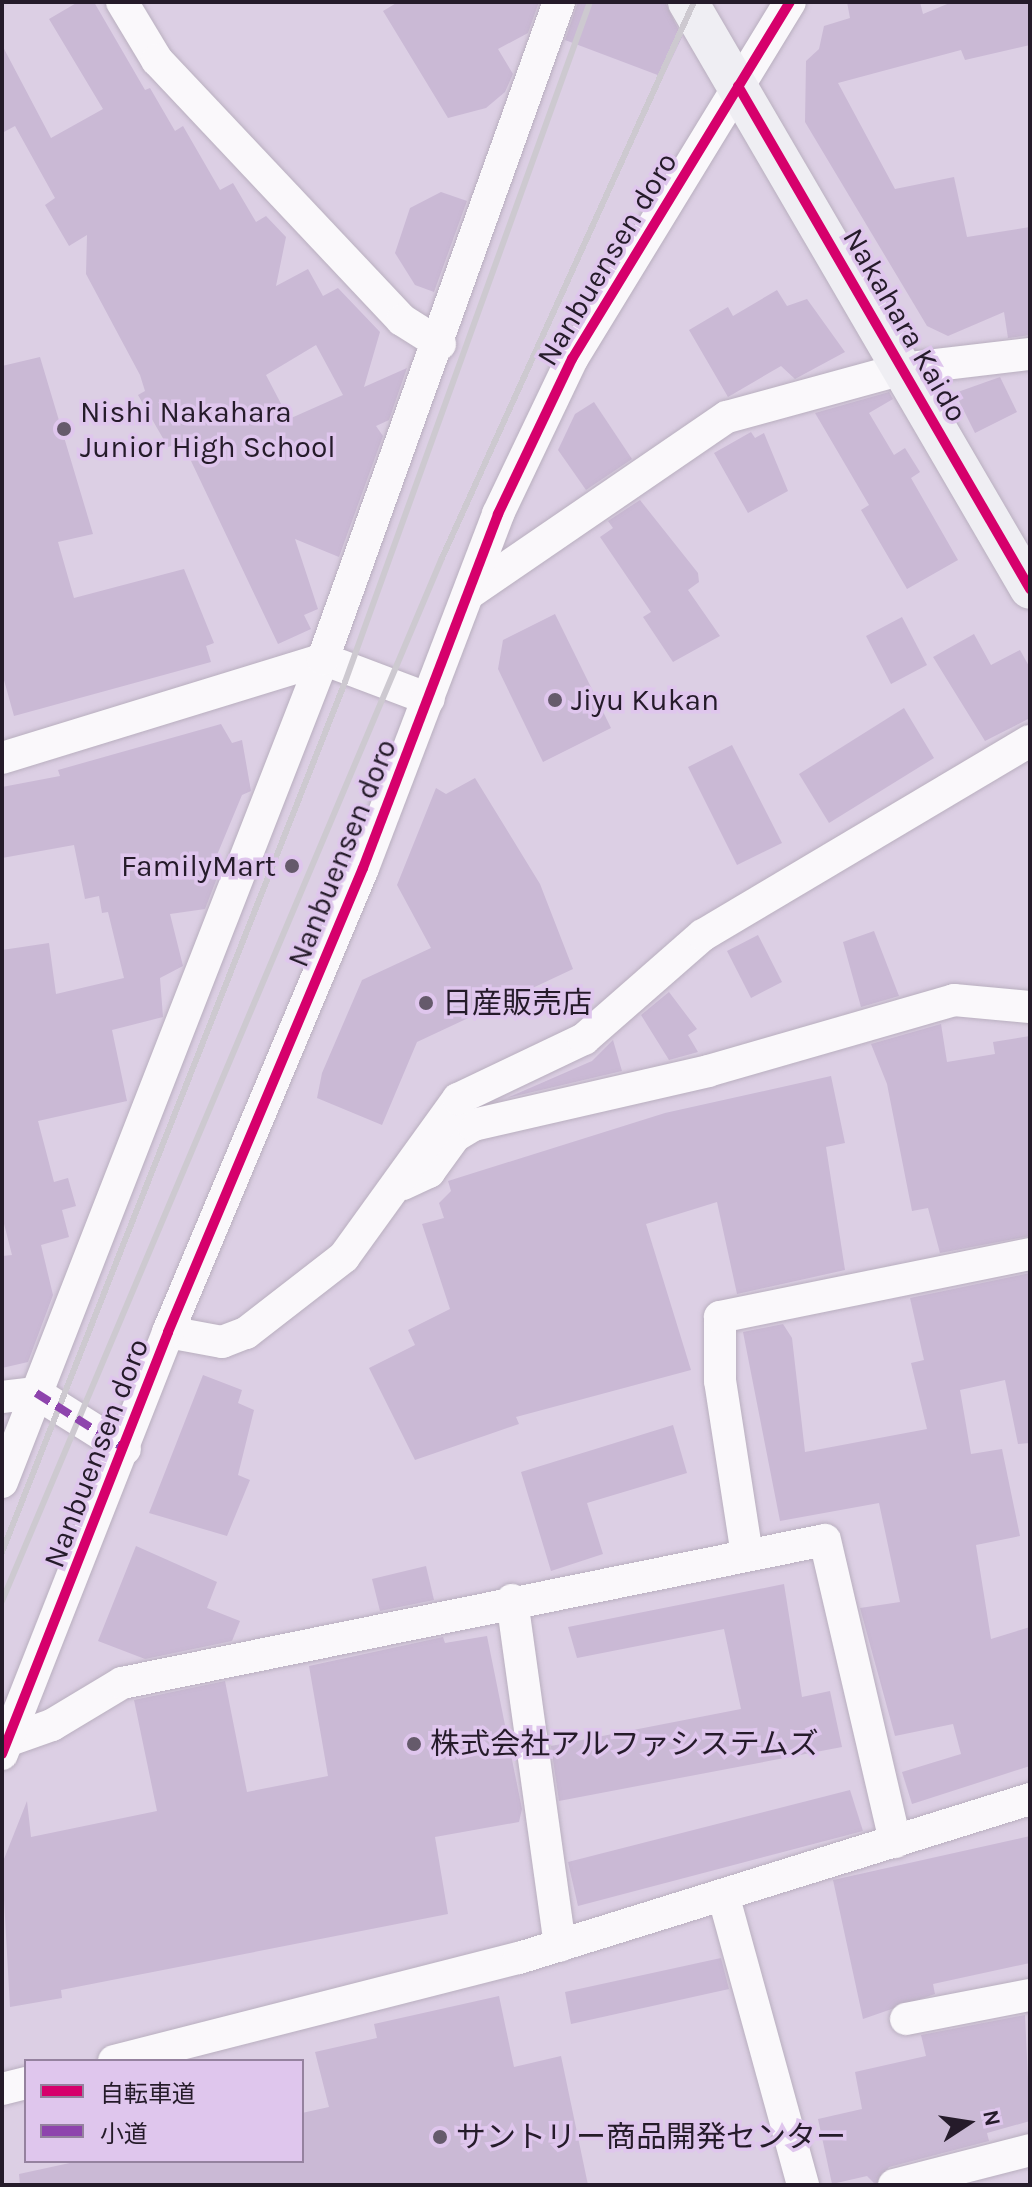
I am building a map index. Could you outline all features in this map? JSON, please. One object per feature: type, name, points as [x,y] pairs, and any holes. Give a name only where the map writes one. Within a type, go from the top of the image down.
[{"type":"main road","name":"Nakahara Kaido","points":[[688,2],[1030,589]]},
{"type":"street","points":[[122,2],[157,60],[402,320],[440,344]]},
{"type":"street","points":[[2,1482],[323,659],[440,344],[559,2]]},
{"type":"street","name":"Nanbuensen doro","points":[[4,1748],[125,1449],[168,1332],[429,699],[498,514],[572,359],[790,2]]},
{"type":"street","points":[[471,592],[727,417],[902,369],[1030,354]]},
{"type":"street","points":[[2,758],[323,659],[429,699]]},
{"type":"street","points":[[168,1332],[222,1342],[246,1333],[344,1257],[458,1099],[584,1039],[703,935],[1030,741]]},
{"type":"street","points":[[394,1189],[429,1172],[455,1136],[473,1125],[539,1115],[954,1000],[1030,1007]]},
{"type":"street","points":[[747,1555],[720,1381],[720,1317],[1030,1254]]},
{"type":"street","points":[[2,1397],[36,1393],[125,1449]]},
{"type":"street","points":[[4,1748],[52,1725],[122,1683],[512,1600],[825,1540],[895,1842]]},
{"type":"street","points":[[512,1600],[560,1946]]},
{"type":"street","points":[[122,2059],[560,1946],[724,1898],[1030,1799]]},
{"type":"street","points":[[724,1898],[803,2185]]},
{"type":"street","points":[[906,2019],[1030,1995]]},
{"type":"street","points":[[2,2089],[24,2084]]},
{"type":"street","points":[[894,2185],[1030,2150]]},
{"type":"building","points":[[78,2],[94,2],[145,90],[150,88],[175,131],[183,126],[220,190],[233,183],[256,222],[266,216],[286,237],[276,286],[308,269],[323,296],[338,288],[380,332],[364,387],[407,368],[389,420],[376,426],[383,436],[339,557],[295,539],[318,609],[304,615],[311,629],[278,644],[182,442],[168,447],[138,395],[145,391],[140,375],[86,274],[87,235],[69,246],[45,205],[55,198],[15,126],[2,133],[2,45],[51,138],[103,109],[49,19]],"holes":[[[316,345],[343,395],[289,419],[266,375]]]},
{"type":"building","points":[[398,2],[539,2],[528,33],[498,49],[513,74],[505,92],[486,108],[448,118],[383,11]]},
{"type":"building","points":[[578,2],[665,2],[682,37],[663,77],[565,40]]},
{"type":"building","points":[[847,2],[920,2],[923,14],[952,2],[1030,2],[1030,45],[965,60],[961,50],[838,83],[895,189],[954,177],[967,237],[1030,227],[1030,335],[1008,338],[1004,312],[948,336],[927,326],[805,122],[806,61],[819,49],[824,26],[850,18]]},
{"type":"building","points":[[441,192],[467,201],[434,292],[415,285],[395,253],[410,208]]},
{"type":"building","points":[[777,290],[787,306],[807,299],[845,352],[795,379],[781,366],[728,397],[689,330],[728,307],[733,316]]},
{"type":"building","points":[[40,357],[93,534],[58,542],[74,598],[184,569],[214,643],[206,646],[211,662],[14,716],[2,673],[2,366]]},
{"type":"building","points":[[1000,377],[1017,412],[975,433],[955,393]]},
{"type":"building","points":[[889,392],[893,399],[869,413],[894,455],[905,448],[920,472],[911,478],[958,560],[907,589],[861,510],[869,505],[815,413]]},
{"type":"building","points":[[594,402],[632,459],[586,490],[558,450],[575,414]]},
{"type":"building","points":[[751,432],[755,438],[764,433],[788,491],[748,513],[714,453]]},
{"type":"building","points":[[640,500],[698,573],[699,582],[688,590],[720,636],[673,662],[643,617],[651,612],[600,537],[613,528],[608,521]]},
{"type":"building","name":"Jiyu Kukan","points":[[555,614],[611,728],[543,762],[498,669],[503,640]]},
{"type":"building","points":[[902,617],[927,665],[891,684],[866,636]]},
{"type":"building","points":[[974,634],[991,665],[1020,650],[1030,668],[1030,718],[985,741],[933,657]]},
{"type":"building","points":[[904,708],[934,758],[829,823],[799,774]]},
{"type":"building","points":[[221,724],[232,743],[242,740],[251,791],[242,795],[207,879],[217,878],[205,909],[170,914],[183,966],[160,978],[163,1017],[112,1030],[127,1101],[38,1121],[54,1182],[68,1178],[76,1206],[62,1210],[69,1237],[41,1245],[53,1295],[28,1362],[2,1368],[2,1256],[12,1255],[2,1216],[2,950],[49,943],[56,994],[124,978],[108,912],[102,913],[99,896],[85,899],[74,845],[2,858],[2,787],[60,776],[58,770]]},
{"type":"building","points":[[732,745],[782,843],[737,865],[688,767]]},
{"type":"building","points":[[475,778],[540,884],[573,969],[417,1042],[382,1125],[317,1098],[322,1073],[362,980],[431,948],[397,885],[436,788],[446,794]]},
{"type":"building","points":[[874,931],[899,996],[861,1007],[843,942]]},
{"type":"building","points":[[758,935],[782,982],[751,998],[727,951]]},
{"type":"building","points":[[669,992],[697,1029],[688,1035],[698,1052],[669,1060],[641,1015]]},
{"type":"building","points":[[941,1024],[947,1062],[995,1054],[993,1042],[1030,1036],[1030,1236],[940,1253],[928,1208],[912,1211],[887,1084],[871,1044]]},
{"type":"building","points":[[613,1040],[622,1071],[507,1098],[592,1061]]},
{"type":"building","points":[[831,1076],[845,1143],[826,1147],[845,1270],[737,1294],[717,1202],[646,1224],[691,1370],[516,1417],[519,1424],[415,1460],[369,1368],[415,1345],[408,1330],[450,1309],[422,1224],[444,1218],[439,1203],[451,1191],[448,1181],[665,1113]]},
{"type":"building","points":[[1030,1273],[1030,1443],[1018,1444],[1005,1380],[960,1390],[971,1454],[1002,1449],[1020,1536],[976,1545],[991,1639],[1030,1627],[1030,1766],[912,1804],[902,1772],[961,1754],[953,1724],[895,1736],[860,1608],[900,1602],[879,1503],[780,1521],[743,1332],[783,1324],[792,1338],[805,1452],[927,1429],[911,1363],[924,1360],[910,1298]]},
{"type":"building","points":[[203,1375],[242,1390],[238,1403],[254,1410],[238,1475],[250,1480],[227,1536],[149,1513]]},
{"type":"building","points":[[673,1425],[687,1473],[587,1503],[603,1554],[551,1571],[521,1472]]},
{"type":"building","points":[[136,1546],[217,1582],[207,1608],[240,1621],[232,1641],[145,1659],[98,1641]]},
{"type":"building","points":[[426,1566],[434,1600],[380,1611],[372,1579]]},
{"type":"building","points":[[784,1584],[802,1697],[830,1691],[842,1747],[559,1801],[551,1746],[741,1709],[724,1629],[577,1658],[568,1627]]},
{"type":"building","points":[[487,1636],[522,1809],[519,1822],[435,1837],[448,1914],[61,1990],[62,1998],[10,2007],[2,1864],[27,1801],[31,1837],[157,1811],[134,1700],[225,1681],[247,1792],[328,1776],[309,1666],[443,1637],[445,1643]]},
{"type":"building","points":[[850,1790],[863,1831],[578,1906],[568,1862]]},
{"type":"building","points":[[1030,1836],[1030,1963],[933,1984],[935,1994],[863,2019],[833,1880]]},
{"type":"building","points":[[721,1958],[729,1989],[571,2024],[565,1992]]},
{"type":"building","name":"サントリー商品開発センター","points":[[499,1996],[514,2067],[561,2056],[588,2185],[20,2185],[19,2174],[70,2163],[304,2163],[304,2113],[329,2107],[315,2052],[377,2038],[374,2024]]},
{"type":"building","points":[[1025,2015],[1030,2121],[987,2133],[989,2141],[889,2167],[876,2185],[867,2176],[832,2184],[818,2119],[862,2109],[855,2072],[926,2056],[921,2035]]},
{"type":"railway","points":[[2,1552],[345,682],[590,2]]},
{"type":"railway","points":[[2,1601],[442,558],[694,2]]},
{"type":"marked path","points":[[36,1393],[125,1449]]},
{"type":"cycle path","points":[[2,1754],[168,1332],[363,868],[498,514],[572,359],[790,2]]},
{"type":"cycle path","points":[[738,86],[1030,589]]},
{"type":"place","name":"Nishi Nakahara Junior High School","points":[[64,429]]},
{"type":"place","name":"Jiyu Kukan","points":[[555,700]]},
{"type":"place","name":"FamilyMart","points":[[292,866]]},
{"type":"place","name":"日産販売店","points":[[426,1003]]},
{"type":"place","name":"株式会社アルファシステムズ","points":[[414,1744]]},
{"type":"place","name":"サントリー商品開発センター","points":[[440,2137]]}]
